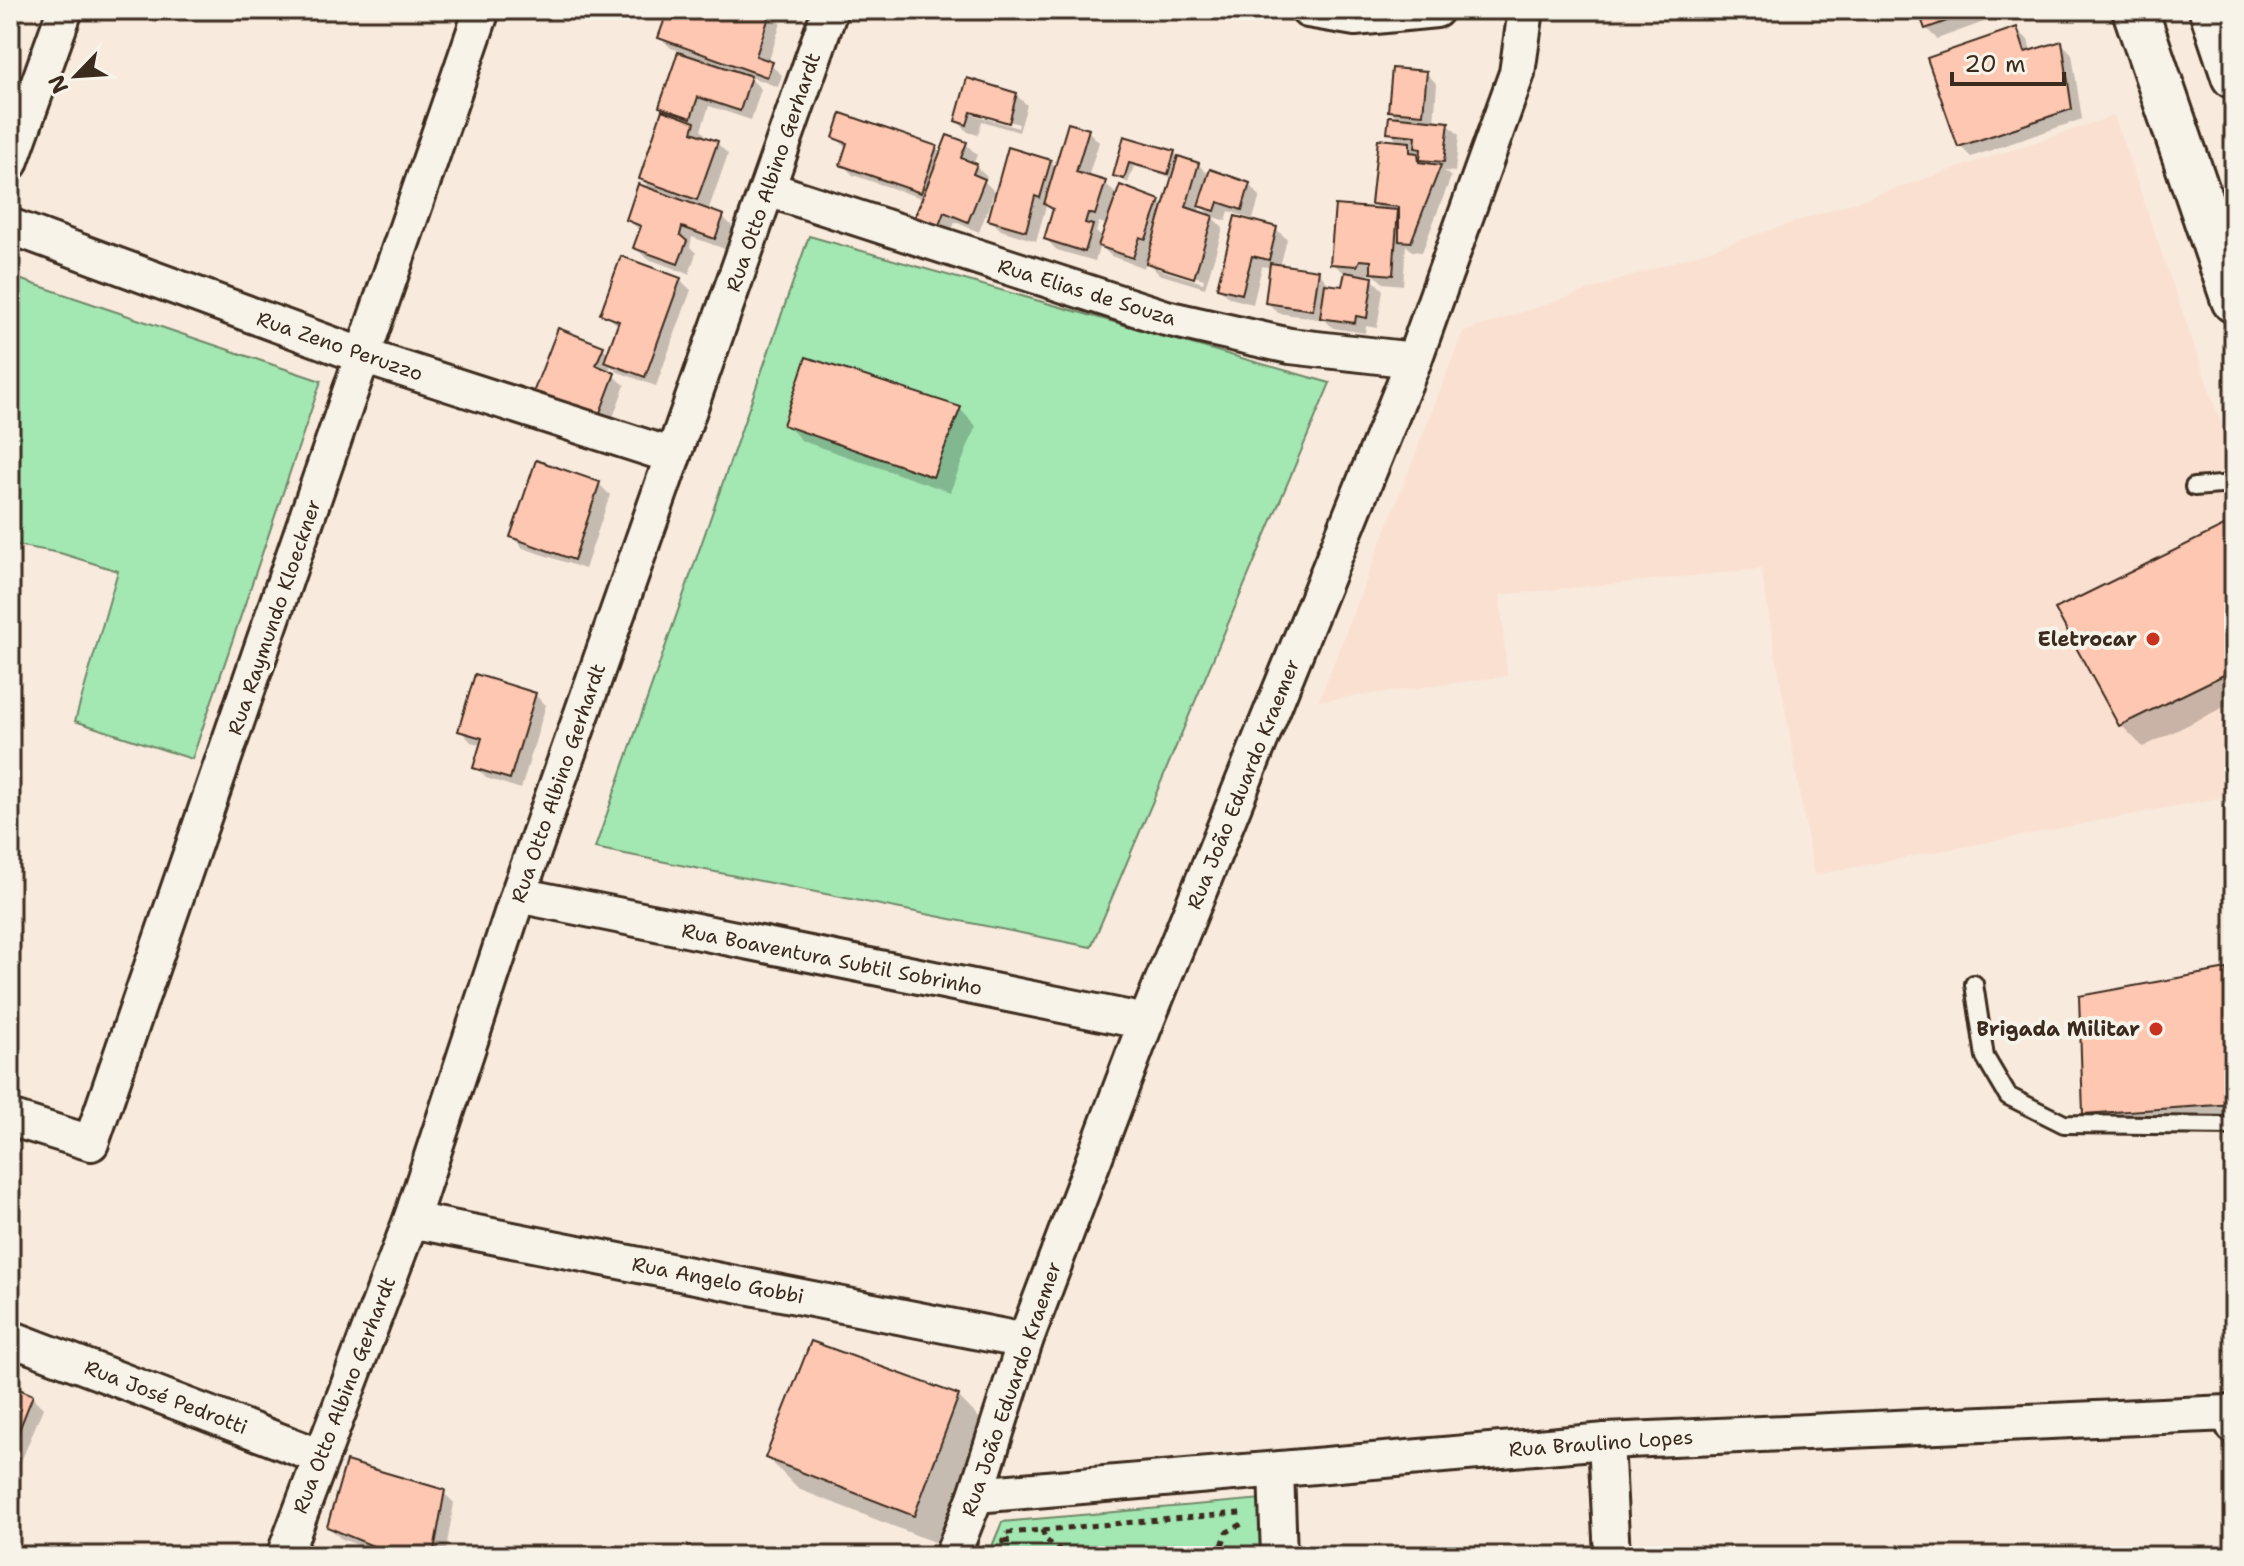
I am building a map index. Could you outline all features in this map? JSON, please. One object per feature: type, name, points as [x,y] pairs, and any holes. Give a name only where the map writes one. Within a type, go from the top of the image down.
[{"type":"main road","points":[[2135,10],[2234,300]]},
{"type":"main road","points":[[2212,10],[2234,76]]},
{"type":"street","points":[[10,163],[65,10]]},
{"type":"street","name":"Rua Raymundo Kloeckner","points":[[10,1118],[91,1143],[482,10]]},
{"type":"street","name":"Rua Otto Albino Gerhardt","points":[[284,1556],[411,1220],[518,895],[830,10]]},
{"type":"street","points":[[1308,10],[1355,18],[1436,10]]},
{"type":"street","name":"Rua João Eduardo Kraemer","points":[[952,1556],[976,1495],[1025,1341],[1146,1022],[1414,360],[1517,73],[1526,10]]},
{"type":"street","name":"Rua Elias de Souza","points":[[768,189],[1166,318],[1290,346],[1414,360]]},
{"type":"street","name":"Rua Zeno Peruzzo","points":[[10,226],[363,356],[673,456]]},
{"type":"street","name":"Rua Boaventura Subtil Sobrinho","points":[[518,895],[1146,1022]]},
{"type":"street","name":"Rua Angelo Gobbi","points":[[411,1220],[1025,1341]]},
{"type":"street","name":"Rua José Pedrotti","points":[[10,1338],[321,1457]]},
{"type":"street","name":"Rua Braulino Lopes","points":[[976,1495],[1606,1441],[2231,1420]]},
{"type":"street","points":[[1606,1441],[1612,1556]]},
{"type":"street","points":[[1276,1470],[1279,1556]]},
{"type":"lane","points":[[2194,487],[2234,484]]},
{"type":"lane","points":[[1974,984],[1985,1057],[2008,1096],[2064,1124],[2234,1126]]},
{"type":"path","points":[[1007,1533],[1244,1513],[1245,1534]]},
{"type":"path","points":[[1218,1556],[1227,1532],[1245,1523]]},
{"type":"path","points":[[1042,1530],[1046,1540],[1068,1556]]},
{"type":"path","points":[[998,1556],[1007,1533]]},
{"type":"path","points":[[1007,1533],[1009,1556]]},
{"type":"shaded area","points":[[2114,116],[2234,461],[2234,795],[1814,875],[1761,569],[1500,595],[1507,676],[1319,701],[1463,332]]},
{"type":"green space","points":[[809,236],[1330,383],[1091,947],[595,848]]},
{"type":"green space","points":[[10,276],[321,381],[192,759],[75,721],[118,571],[60,553],[10,544]]},
{"type":"green space","points":[[1262,1499],[1262,1556],[988,1556],[1002,1522]]},
{"type":"building","points":[[668,10],[771,11],[756,56],[773,62],[767,77],[658,38]]},
{"type":"building","points":[[1918,10],[1977,10],[1925,29]]},
{"type":"building","points":[[2017,27],[2025,52],[2062,41],[2072,109],[1958,147],[1927,58]]},
{"type":"building","points":[[678,52],[751,76],[740,111],[698,97],[691,118],[659,107]]},
{"type":"building","points":[[1392,68],[1427,71],[1423,114],[1388,111]]},
{"type":"building","points":[[967,78],[1017,93],[1009,123],[971,112],[967,125],[955,121]]},
{"type":"building","points":[[662,110],[695,122],[692,132],[718,141],[697,200],[639,179]]},
{"type":"building","points":[[841,113],[937,146],[921,193],[840,165],[847,143],[833,138]]},
{"type":"building","points":[[1389,116],[1449,122],[1444,162],[1420,160],[1421,149],[1415,148],[1416,136],[1387,133]]},
{"type":"building","points":[[1068,123],[1089,129],[1076,172],[1106,181],[1095,215],[1088,213],[1085,223],[1093,225],[1085,252],[1044,239],[1053,209],[1044,204]]},
{"type":"building","points":[[947,135],[967,142],[961,158],[977,164],[973,174],[985,179],[968,222],[944,212],[938,228],[914,219]]},
{"type":"building","points":[[1124,136],[1175,151],[1168,174],[1129,163],[1124,179],[1113,176]]},
{"type":"building","points":[[1378,139],[1410,142],[1410,152],[1418,153],[1419,162],[1441,165],[1411,242],[1399,241],[1399,207],[1371,204]]},
{"type":"building","points":[[1008,147],[1051,160],[1040,198],[1035,196],[1026,231],[988,220]]},
{"type":"building","points":[[1178,156],[1199,163],[1186,207],[1213,216],[1194,278],[1146,263]]},
{"type":"building","points":[[1210,169],[1250,183],[1242,210],[1218,202],[1215,211],[1198,206]]},
{"type":"building","points":[[638,184],[724,215],[715,239],[682,227],[680,235],[687,241],[678,264],[633,248],[641,226],[626,220]]},
{"type":"building","points":[[1120,185],[1160,200],[1146,239],[1140,237],[1133,258],[1098,246]]},
{"type":"building","points":[[1335,205],[1398,210],[1393,275],[1371,273],[1371,261],[1360,260],[1357,266],[1330,264]]},
{"type":"building","points":[[1235,216],[1277,227],[1269,260],[1252,256],[1242,294],[1217,288]]},
{"type":"building","points":[[621,256],[681,278],[645,377],[604,362],[619,321],[600,314]]},
{"type":"building","points":[[1270,263],[1319,270],[1313,310],[1265,303]]},
{"type":"building","points":[[1345,272],[1373,277],[1367,318],[1356,316],[1355,323],[1320,318],[1325,284],[1342,286]]},
{"type":"building","points":[[558,328],[604,346],[596,365],[615,373],[598,418],[533,393]]},
{"type":"building","points":[[806,357],[961,407],[933,477],[783,425]]},
{"type":"building","points":[[536,460],[600,482],[574,560],[510,537]]},
{"type":"building","name":"Eletrocar","points":[[2234,521],[2234,670],[2119,726],[2055,609]]},
{"type":"building","points":[[475,674],[536,693],[510,779],[473,768],[482,738],[458,731]]},
{"type":"building","name":"Brigada Militar","points":[[2227,969],[2234,1104],[2083,1114],[2079,996]]},
{"type":"building","points":[[811,1341],[959,1395],[914,1516],[765,1458]]},
{"type":"building","points":[[10,1385],[33,1395],[10,1453]]},
{"type":"building","points":[[346,1461],[445,1490],[433,1556],[397,1556],[327,1527]]},
{"type":"place","name":"Eletrocar","points":[[2153,639]]},
{"type":"place","name":"Brigada Militar","points":[[2156,1029]]}]
